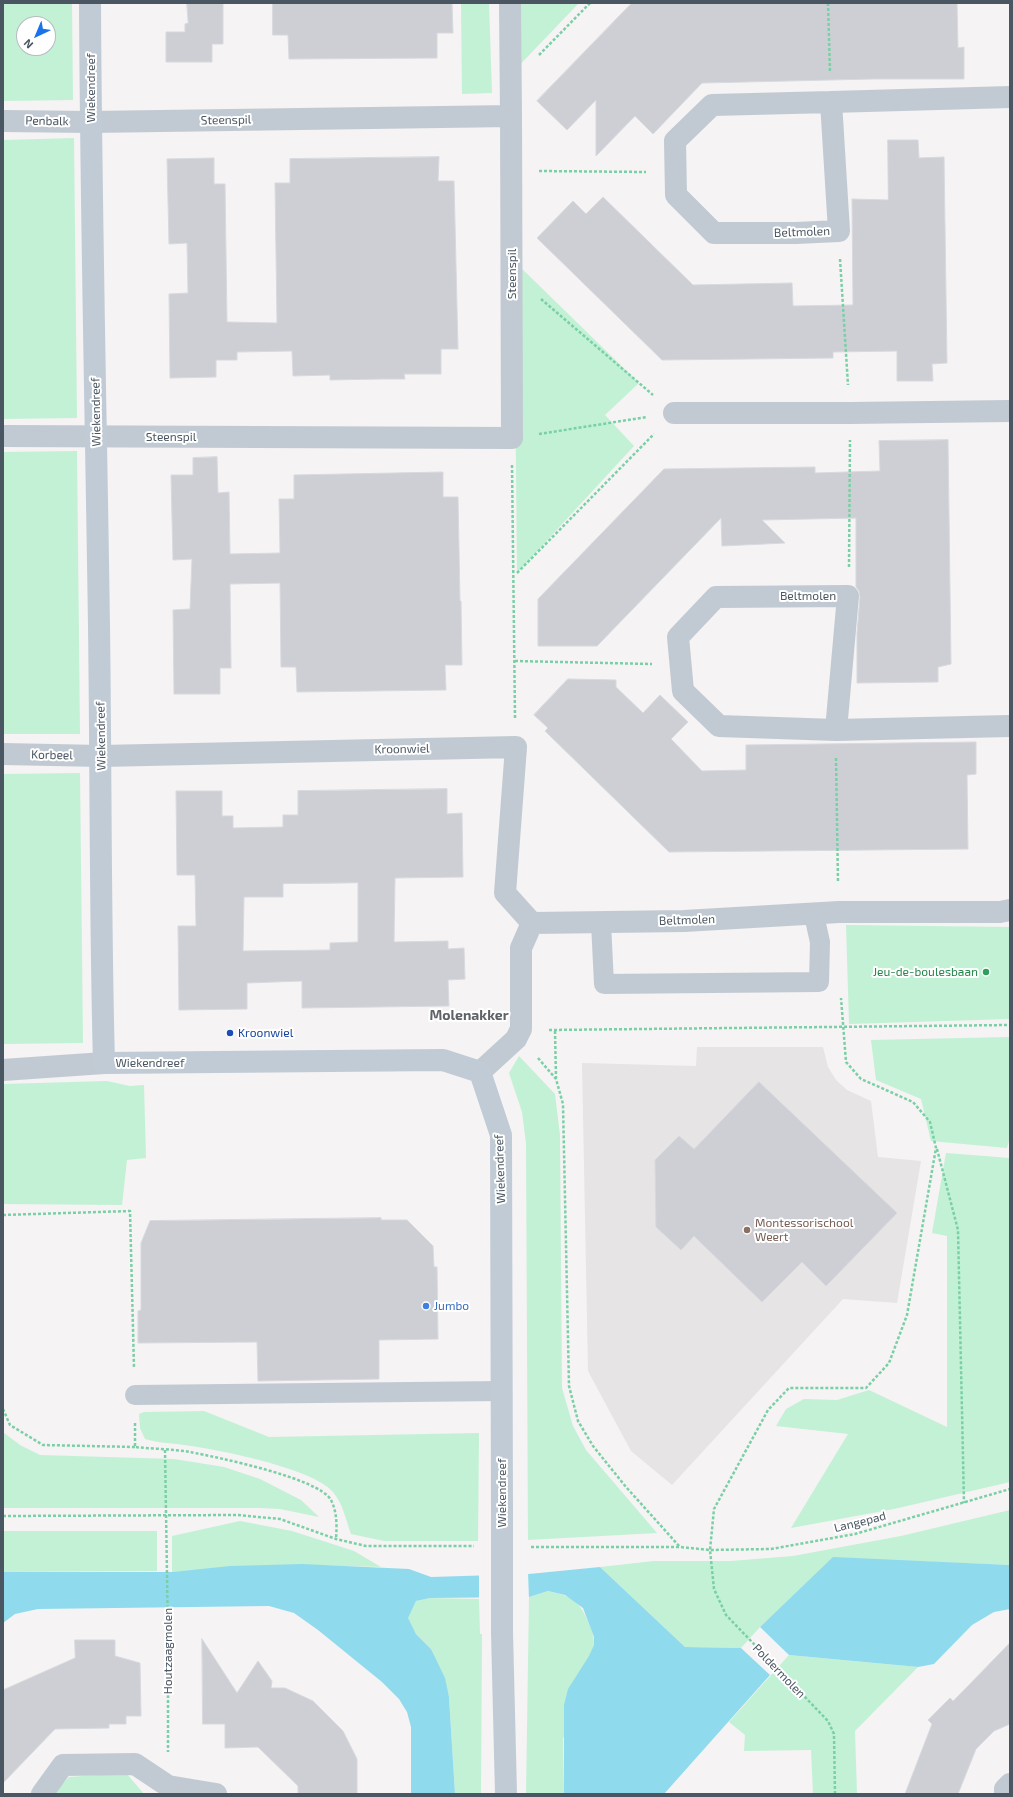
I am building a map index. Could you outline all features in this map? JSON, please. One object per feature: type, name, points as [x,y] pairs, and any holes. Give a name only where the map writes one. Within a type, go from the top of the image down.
[{"type":"street","name":"Wiekendreef","points":[[90,3],[90,122],[101,756],[100,924],[104,1063],[443,1060],[480,1072],[501,1135],[502,1632],[506,1794]]},
{"type":"street","points":[[510,3],[511,116]]},
{"type":"street","name":"Beltmolen","points":[[831,102],[839,231],[796,233],[714,233],[676,195],[675,141],[712,105],[1010,97]]},
{"type":"street","name":"Steenspil","points":[[90,122],[511,116],[512,438],[96,436]]},
{"type":"street","name":"Penbalk","points":[[3,121],[90,122]]},
{"type":"street","points":[[674,413],[1010,411]]},
{"type":"street","points":[[3,436],[96,436]]},
{"type":"street","name":"Beltmolen","points":[[836,730],[848,596],[716,597],[678,637],[683,691],[719,726],[836,730],[1010,726]]},
{"type":"street","points":[[480,1072],[519,1034],[521,948],[532,923],[505,893],[516,747]]},
{"type":"street","name":"Kroonwiel","points":[[101,756],[516,747]]},
{"type":"street","name":"Korbeel","points":[[3,754],[101,756]]},
{"type":"street","name":"Beltmolen","points":[[532,923],[684,921],[814,915],[839,912],[1000,912],[1010,910]]},
{"type":"street","points":[[3,1070],[104,1063]]},
{"type":"street","points":[[42,1794],[62,1765],[135,1764],[168,1786],[216,1794]]},
{"type":"street","points":[[1005,1794],[1005,1789],[1010,1784]]},
{"type":"lane","points":[[601,922],[604,984],[819,982],[820,942],[814,915]]},
{"type":"lane","points":[[135,1395],[501,1391]]},
{"type":"path","points":[[511,84],[590,3]]},
{"type":"path","points":[[828,3],[831,102]]},
{"type":"path","points":[[512,171],[658,172],[675,170]]},
{"type":"path","points":[[839,231],[850,413],[848,596]]},
{"type":"path","points":[[512,274],[674,413]]},
{"type":"path","points":[[516,747],[512,438],[674,413]]},
{"type":"path","points":[[517,573],[674,413]]},
{"type":"path","points":[[515,661],[680,664]]},
{"type":"path","points":[[836,730],[839,912]]},
{"type":"path","points":[[841,996],[842,1026],[846,1062],[861,1079],[913,1102],[930,1122],[958,1230],[964,1503]]},
{"type":"path","points":[[519,1034],[555,1031],[842,1026],[1010,1025]]},
{"type":"path","points":[[555,1031],[556,1079],[563,1104],[569,1386],[578,1421],[593,1446],[621,1481],[680,1547]]},
{"type":"path","points":[[519,1034],[556,1079]]},
{"type":"path","name":"Poldermolen","points":[[835,1794],[834,1734],[828,1721],[726,1615],[714,1589],[710,1550],[714,1509],[768,1410],[789,1388],[866,1388],[889,1363],[907,1315],[936,1148]]},
{"type":"path","points":[[3,1215],[130,1211],[135,1447]]},
{"type":"path","points":[[3,1409],[10,1425],[42,1445],[135,1447],[190,1452],[253,1466],[307,1483],[330,1499],[337,1518],[336,1539]]},
{"type":"path","name":"Houtzaagmolen","points":[[165,1450],[168,1636],[168,1786]]},
{"type":"path","name":"Langepad","points":[[530,1547],[680,1547],[710,1550],[770,1549],[855,1534],[1010,1489]]},
{"type":"path","points":[[3,1516],[238,1515],[280,1519],[336,1539],[366,1546],[476,1546]]},
{"type":"shaded area","name":"Montessorischool Weert","points":[[697,1047],[823,1047],[828,1067],[836,1080],[847,1090],[871,1101],[878,1157],[921,1161],[897,1303],[843,1299],[672,1485],[631,1451],[588,1371],[582,1063],[696,1066]]},
{"type":"green space","points":[[3,3],[72,3],[73,100],[3,101]]},
{"type":"green space","points":[[461,3],[489,3],[492,93],[462,94]]},
{"type":"green space","points":[[508,3],[579,3],[511,74]]},
{"type":"green space","points":[[74,138],[77,418],[3,419],[3,140]]},
{"type":"green space","points":[[514,261],[639,383],[605,415],[634,446],[517,573]]},
{"type":"green space","points":[[77,451],[80,734],[3,734],[3,452]]},
{"type":"green space","points":[[80,773],[83,1043],[3,1044],[3,774]]},
{"type":"green space","points":[[846,925],[1010,927],[1010,1019],[849,1024]]},
{"type":"green space","points":[[1010,1037],[1010,1137],[1007,1148],[931,1141],[921,1099],[876,1080],[871,1040]]},
{"type":"green space","points":[[519,1056],[555,1094],[560,1135],[562,1388],[573,1426],[586,1450],[657,1533],[528,1540],[526,1143],[522,1112],[509,1073]]},
{"type":"green space","points":[[107,1081],[130,1086],[144,1085],[146,1158],[127,1160],[122,1205],[3,1204],[3,1084]]},
{"type":"green space","points":[[946,1153],[1010,1158],[1010,1482],[894,1509],[791,1528],[848,1434],[776,1426],[786,1409],[804,1399],[837,1400],[869,1390],[947,1427],[947,1236],[932,1233]]},
{"type":"green space","points":[[204,1411],[269,1437],[479,1433],[478,1541],[384,1541],[351,1534],[339,1502],[333,1492],[322,1483],[306,1475],[286,1468],[240,1455],[145,1439],[140,1428],[139,1414],[144,1412]]},
{"type":"green space","points":[[3,1432],[20,1445],[40,1455],[174,1459],[224,1467],[260,1479],[301,1500],[319,1517],[280,1509],[260,1508],[3,1508]]},
{"type":"green space","points":[[1010,1510],[1010,1565],[833,1558],[760,1627],[741,1648],[685,1647],[600,1567],[654,1561],[731,1561],[793,1556],[901,1536]]},
{"type":"green space","points":[[240,1521],[292,1531],[354,1551],[381,1567],[276,1566],[172,1572],[172,1536]]},
{"type":"green space","points":[[3,1531],[157,1531],[157,1571],[3,1572]]},
{"type":"green space","points":[[548,1591],[563,1595],[578,1605],[586,1616],[593,1636],[594,1645],[563,1739],[564,1794],[526,1794],[529,1597]]},
{"type":"green space","points":[[430,1598],[479,1599],[480,1634],[482,1634],[481,1794],[455,1794],[449,1697],[431,1649],[416,1634],[407,1618],[416,1601]]},
{"type":"green space","points":[[789,1655],[918,1667],[855,1731],[857,1794],[813,1794],[811,1750],[744,1751],[745,1735],[729,1722]]},
{"type":"green space","points":[[126,1773],[144,1794],[53,1794],[69,1777]]},
{"type":"water","points":[[833,1557],[1010,1565],[1010,1609],[994,1612],[972,1625],[934,1664],[918,1667],[789,1655],[760,1627]]},
{"type":"water","points":[[302,1564],[409,1569],[431,1577],[529,1574],[600,1567],[685,1647],[741,1648],[770,1675],[664,1794],[564,1794],[564,1705],[568,1689],[589,1656],[594,1645],[594,1637],[583,1608],[565,1595],[548,1591],[529,1597],[430,1598],[416,1601],[408,1618],[416,1634],[431,1649],[445,1678],[449,1697],[455,1794],[411,1794],[411,1727],[407,1712],[399,1699],[382,1682],[318,1630],[294,1613],[269,1606],[38,1609],[15,1614],[3,1623],[3,1572],[172,1572],[230,1566]]},
{"type":"pier","points":[[528,1572],[529,1599],[479,1601],[479,1574]]},
{"type":"building","points":[[187,3],[223,3],[223,44],[212,44],[212,62],[166,62],[166,32],[185,32],[185,24],[188,23]]},
{"type":"building","points":[[273,3],[452,3],[453,33],[437,33],[437,58],[289,59],[288,35],[273,35]]},
{"type":"building","points":[[632,3],[957,3],[958,48],[964,47],[964,79],[873,79],[702,83],[653,134],[635,116],[596,156],[596,100],[567,130],[537,101]]},
{"type":"building","points":[[888,140],[918,140],[919,158],[944,157],[947,363],[932,364],[933,381],[897,381],[897,351],[833,352],[833,358],[662,360],[537,238],[573,201],[586,214],[603,197],[693,285],[792,283],[793,306],[853,305],[852,199],[888,200]]},
{"type":"building","points":[[439,157],[438,181],[454,181],[458,349],[441,349],[441,374],[404,374],[405,379],[330,380],[330,375],[293,376],[292,351],[237,352],[237,360],[216,360],[216,377],[170,378],[169,294],[188,293],[187,243],[169,244],[167,159],[214,158],[214,184],[225,184],[227,322],[277,323],[275,183],[290,183],[290,159]]},
{"type":"building","points":[[948,440],[951,664],[938,667],[938,682],[857,683],[857,633],[860,597],[859,591],[856,587],[856,518],[762,520],[785,543],[722,546],[721,518],[597,646],[538,646],[538,599],[664,469],[815,467],[815,473],[880,471],[879,441]]},
{"type":"building","points":[[217,457],[218,493],[229,492],[230,554],[280,553],[279,499],[294,499],[294,475],[443,472],[443,497],[458,497],[462,665],[445,665],[446,690],[297,692],[296,667],[281,667],[280,583],[230,584],[231,668],[220,668],[220,694],[174,694],[173,610],[190,609],[192,559],[173,560],[171,475],[193,475],[193,458]]},
{"type":"building","points":[[568,679],[616,680],[616,687],[643,713],[660,695],[688,722],[671,739],[702,771],[746,770],[746,745],[976,742],[976,774],[967,775],[968,849],[669,852],[545,731],[548,728],[534,715]]},
{"type":"building","points":[[447,789],[447,814],[462,813],[463,877],[395,878],[394,942],[448,941],[448,949],[464,948],[465,979],[448,980],[449,1006],[302,1008],[302,981],[247,983],[247,1009],[179,1010],[178,926],[196,926],[195,875],[177,875],[176,791],[222,791],[222,816],[233,816],[233,828],[283,827],[283,815],[298,815],[298,791]],"holes":[[[358,883],[358,942],[330,943],[330,950],[243,951],[244,897],[283,897],[283,884]]]},
{"type":"building","points":[[759,1082],[897,1213],[826,1286],[802,1262],[762,1302],[694,1236],[681,1250],[656,1227],[655,1160],[679,1136],[694,1149]]},
{"type":"building","points":[[381,1218],[381,1220],[407,1220],[433,1246],[434,1267],[437,1267],[438,1339],[379,1340],[379,1379],[258,1381],[257,1342],[138,1343],[138,1311],[141,1310],[141,1243],[150,1221]]},
{"type":"building","points":[[202,1639],[237,1693],[258,1661],[272,1681],[271,1688],[285,1688],[313,1701],[343,1731],[357,1759],[357,1794],[298,1794],[298,1786],[258,1747],[225,1748],[225,1724],[203,1724]]},
{"type":"building","points":[[75,1640],[115,1640],[115,1656],[140,1663],[141,1716],[126,1716],[126,1724],[109,1724],[109,1728],[55,1729],[3,1783],[3,1690],[75,1658]]},
{"type":"building","points":[[1010,1643],[1010,1724],[994,1731],[976,1749],[958,1794],[905,1794],[932,1724],[928,1720],[950,1698],[953,1701]]},
{"type":"place","name":"Jeu-de-boulesbaan","points":[[986,972]]},
{"type":"place","name":"Kroonwiel","points":[[230,1033]]},
{"type":"place","name":"Montessorischool Weert","points":[[747,1230]]},
{"type":"place","name":"Jumbo","points":[[426,1306]]},
{"type":"district","name":"Molenakker","points":[[469,1015]]}]
